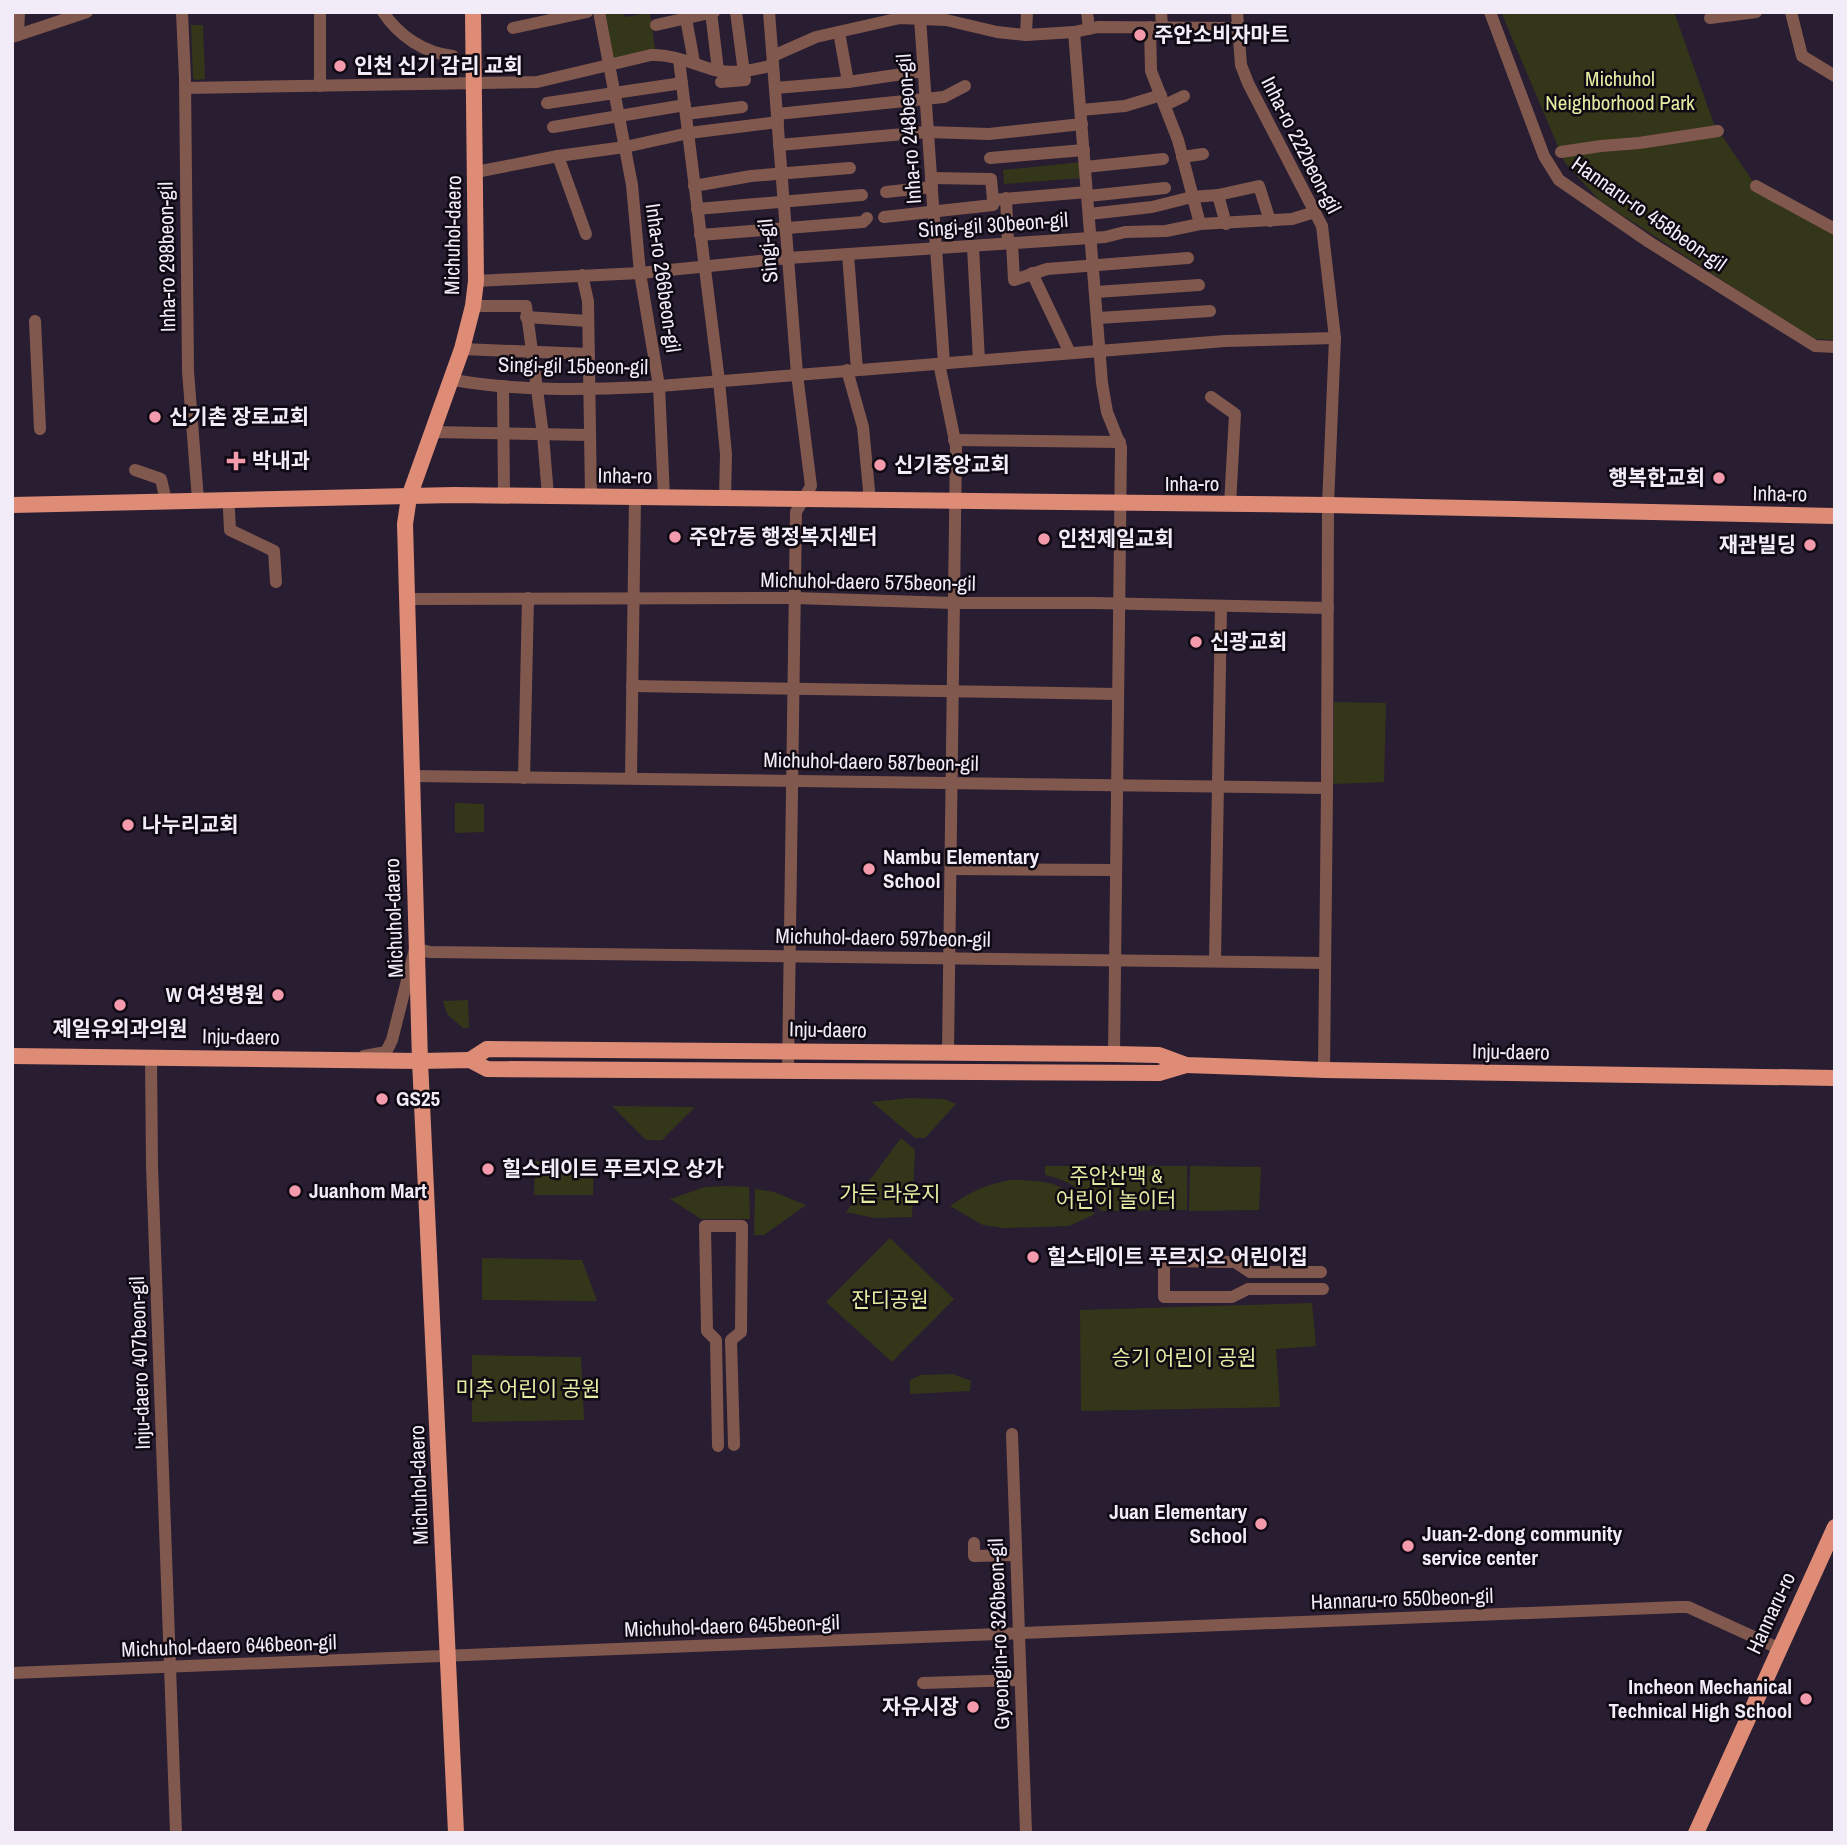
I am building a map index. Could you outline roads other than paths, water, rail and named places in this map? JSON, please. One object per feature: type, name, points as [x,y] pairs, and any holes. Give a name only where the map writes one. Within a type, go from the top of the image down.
[{"type":"main road","name":"Michuhol-daero","points":[[456,1833],[415,949],[405,524],[409,497],[453,380],[477,281],[473,12]]},
{"type":"main road","name":"Inha-ro","points":[[12,505],[504,496],[726,498],[807,493],[870,501],[1328,505],[1835,516]]},
{"type":"main road","name":"Inju-daero","points":[[470,1060],[486,1049],[948,1052],[1159,1055],[1186,1065]]},
{"type":"main road","name":"Inju-daero","points":[[12,1056],[470,1060],[487,1069],[1114,1074],[1158,1073],[1186,1065],[1324,1070],[1835,1078]]},
{"type":"main road","name":"Hannaru-ro","points":[[1696,1833],[1835,1527]]},
{"type":"street","points":[[19,12],[15,36],[86,12]]},
{"type":"street","name":"Inha-ro 298beon-gil","points":[[181,12],[185,88],[188,370],[198,500]]},
{"type":"street","points":[[320,12],[320,86]]},
{"type":"street","points":[[383,12],[392,26],[411,40],[436,54],[453,55]]},
{"type":"street","points":[[513,28],[587,12]]},
{"type":"street","name":"Inha-ro 266beon-gil","points":[[599,12],[632,185],[640,273],[659,387],[664,497]]},
{"type":"street","points":[[656,25],[685,16],[712,12],[719,76]]},
{"type":"street","points":[[736,12],[744,69]]},
{"type":"street","name":"Singi-gil","points":[[769,12],[807,493],[796,512],[788,1071]]},
{"type":"street","points":[[1026,35],[1027,12]]},
{"type":"street","points":[[1087,12],[1089,29]]},
{"type":"street","points":[[1131,12],[1131,27]]},
{"type":"street","points":[[1161,12],[1156,27],[1151,71],[1182,157],[1200,224]]},
{"type":"street","name":"Inha-ro 222beon-gil","points":[[1237,12],[1241,65],[1248,83],[1322,226],[1335,338],[1328,505],[1324,1070]]},
{"type":"street","name":"Hannaru-ro 458beon-gil","points":[[1490,12],[1544,156],[1559,180],[1649,242],[1815,346],[1835,347]]},
{"type":"street","points":[[1710,18],[1756,12]]},
{"type":"street","points":[[1791,12],[1802,56],[1835,76]]},
{"type":"street","points":[[685,16],[694,62]]},
{"type":"street","points":[[719,76],[773,61],[816,37],[900,18],[964,18],[997,33],[1026,35],[1131,27],[1238,28]]},
{"type":"street","name":"Inha-ro 248beon-gil","points":[[920,18],[937,250],[943,363],[940,368],[956,446],[948,1052]]},
{"type":"street","points":[[839,32],[848,82]]},
{"type":"street","points":[[1074,32],[1101,383],[1107,412],[1119,442],[1114,1054]]},
{"type":"street","points":[[185,88],[537,82],[663,54],[694,62],[719,76]]},
{"type":"street","points":[[679,60],[719,381],[726,454],[726,498]]},
{"type":"street","points":[[775,88],[848,82],[923,71]]},
{"type":"street","points":[[547,103],[682,83]]},
{"type":"street","points":[[476,172],[777,118],[925,97],[944,97],[965,86]]},
{"type":"street","points":[[1080,110],[1184,96]]},
{"type":"street","points":[[553,127],[686,110],[742,107]]},
{"type":"street","points":[[779,145],[927,132],[989,134],[1082,124]]},
{"type":"street","points":[[1561,152],[1718,131]]},
{"type":"street","points":[[990,158],[1084,150]]},
{"type":"street","points":[[1182,157],[1203,153]]},
{"type":"street","points":[[558,156],[586,234]]},
{"type":"street","points":[[1085,167],[1163,159]]},
{"type":"street","points":[[694,186],[782,173],[850,168]]},
{"type":"street","points":[[886,192],[932,182],[991,179],[1000,199],[1010,243],[1014,279],[1047,269],[1188,258]]},
{"type":"street","points":[[1756,186],[1835,229]]},
{"type":"street","points":[[1089,214],[1152,207],[1192,197],[1259,187],[1270,221]]},
{"type":"street","points":[[884,217],[993,205],[1000,199],[1165,188]]},
{"type":"street","points":[[697,209],[862,195]]},
{"type":"street","points":[[1218,195],[1226,224]]},
{"type":"street","name":"Singi-gil 30beon-gil","points":[[703,266],[1166,231],[1200,224],[1292,219],[1315,212]]},
{"type":"street","points":[[700,235],[863,222],[867,218]]},
{"type":"street","points":[[974,247],[979,360]]},
{"type":"street","points":[[848,255],[852,370],[867,453],[870,501]]},
{"type":"street","name":"Michuhol-daero","points":[[477,281],[640,273],[703,266]]},
{"type":"street","points":[[1031,273],[1070,353]]},
{"type":"street","points":[[582,275],[588,301],[591,496]]},
{"type":"street","points":[[1096,292],[1199,285]]},
{"type":"street","points":[[473,306],[526,306],[548,496]]},
{"type":"street","points":[[1098,318],[1210,311]]},
{"type":"street","points":[[526,317],[588,321]]},
{"type":"street","points":[[35,321],[40,429]]},
{"type":"street","name":"Singi-gil 15beon-gil","points":[[453,380],[503,386],[588,390],[659,387],[1233,340],[1335,338]]},
{"type":"street","points":[[462,349],[589,354]]},
{"type":"street","points":[[503,386],[504,496]]},
{"type":"street","points":[[1211,397],[1235,414],[1230,505]]},
{"type":"street","points":[[433,432],[589,435]]},
{"type":"street","points":[[954,440],[1119,442]]},
{"type":"street","points":[[135,470],[161,479],[166,501]]},
{"type":"street","points":[[631,778],[635,497]]},
{"type":"street","points":[[229,510],[230,530],[274,551],[276,582]]},
{"type":"street","points":[[524,778],[528,598]]},
{"type":"street","name":"Michuhol-daero 575beon-gil","points":[[407,599],[794,598],[1328,608]]},
{"type":"street","points":[[1215,961],[1221,606]]},
{"type":"street","points":[[632,686],[1118,694]]},
{"type":"street","name":"Michuhol-daero 587beon-gil","points":[[411,776],[1327,788]]},
{"type":"street","points":[[951,869],[1116,870]]},
{"type":"street","points":[[346,1059],[386,1052],[392,1040],[415,949]]},
{"type":"street","name":"Michuhol-daero 597beon-gil","points":[[415,949],[1325,962]]},
{"type":"street","name":"Inju-daero 407beon-gil","points":[[152,1057],[152,1179],[176,1833]]},
{"type":"street","points":[[718,1446],[716,1340],[707,1331],[705,1226],[742,1226],[741,1332],[731,1340],[734,1446]]},
{"type":"street","points":[[1321,1272],[1250,1272],[1235,1262],[1164,1261],[1164,1297],[1232,1297],[1248,1289],[1323,1289]]},
{"type":"street","name":"Gyeongin-ro 326beon-gil","points":[[1012,1434],[1026,1833]]},
{"type":"street","points":[[974,1544],[974,1556],[1016,1555]]},
{"type":"street","name":"Hannaru-ro 550beon-gil","points":[[1019,1634],[1688,1607],[1778,1648]]},
{"type":"street","name":"Michuhol-daero 645beon-gil","points":[[447,1657],[1019,1634]]},
{"type":"street","name":"Michuhol-daero 646beon-gil","points":[[12,1674],[447,1657]]},
{"type":"street","points":[[923,1683],[1020,1680]]},
{"type":"place","name":"주안소비자마트","points":[[1140,35]]},
{"type":"place","name":"인천 신기 감리 교회","points":[[340,66]]},
{"type":"place","name":"신기촌 장로교회","points":[[155,417]]},
{"type":"place","name":"박내과","points":[[236,461]]},
{"type":"place","name":"신기중앙교회","points":[[880,465]]},
{"type":"place","name":"행복한교회","points":[[1719,478]]},
{"type":"place","name":"주안7동 행정복지센터","points":[[675,537]]},
{"type":"place","name":"인천제일교회","points":[[1044,539]]},
{"type":"place","name":"재관빌딩","points":[[1810,545]]},
{"type":"place","name":"신광교회","points":[[1196,642]]},
{"type":"place","name":"나누리교회","points":[[128,825]]},
{"type":"place","name":"Nambu Elementary School","points":[[869,869]]},
{"type":"place","name":"W 여성병원","points":[[278,995]]},
{"type":"place","name":"제일유외과의원","points":[[120,1005]]},
{"type":"place","name":"GS25","points":[[382,1099]]},
{"type":"place","name":"힐스테이트 푸르지오 상가","points":[[488,1169]]},
{"type":"place","name":"Juanhom Mart","points":[[295,1191]]},
{"type":"place","name":"힐스테이트 푸르지오 어린이집","points":[[1033,1257]]},
{"type":"place","name":"Juan Elementary School","points":[[1261,1524]]},
{"type":"place","name":"Juan-2-dong community service center","points":[[1408,1546]]},
{"type":"place","name":"Incheon Mechanical Technical High School","points":[[1806,1699]]},
{"type":"place","name":"자유시장","points":[[973,1707]]},
{"type":"park label","name":"Michuhol Neighborhood Park","points":[[1620,91]]},
{"type":"park label","name":"주안산맥 & 어린이 놀이터","points":[[1116,1188]]},
{"type":"park label","name":"가든 라운지","points":[[890,1194]]},
{"type":"park label","name":"잔디공원","points":[[890,1300]]},
{"type":"park label","name":"승기 어린이 공원","points":[[1184,1358]]},
{"type":"park label","name":"미추 어린이 공원","points":[[528,1389]]}]
